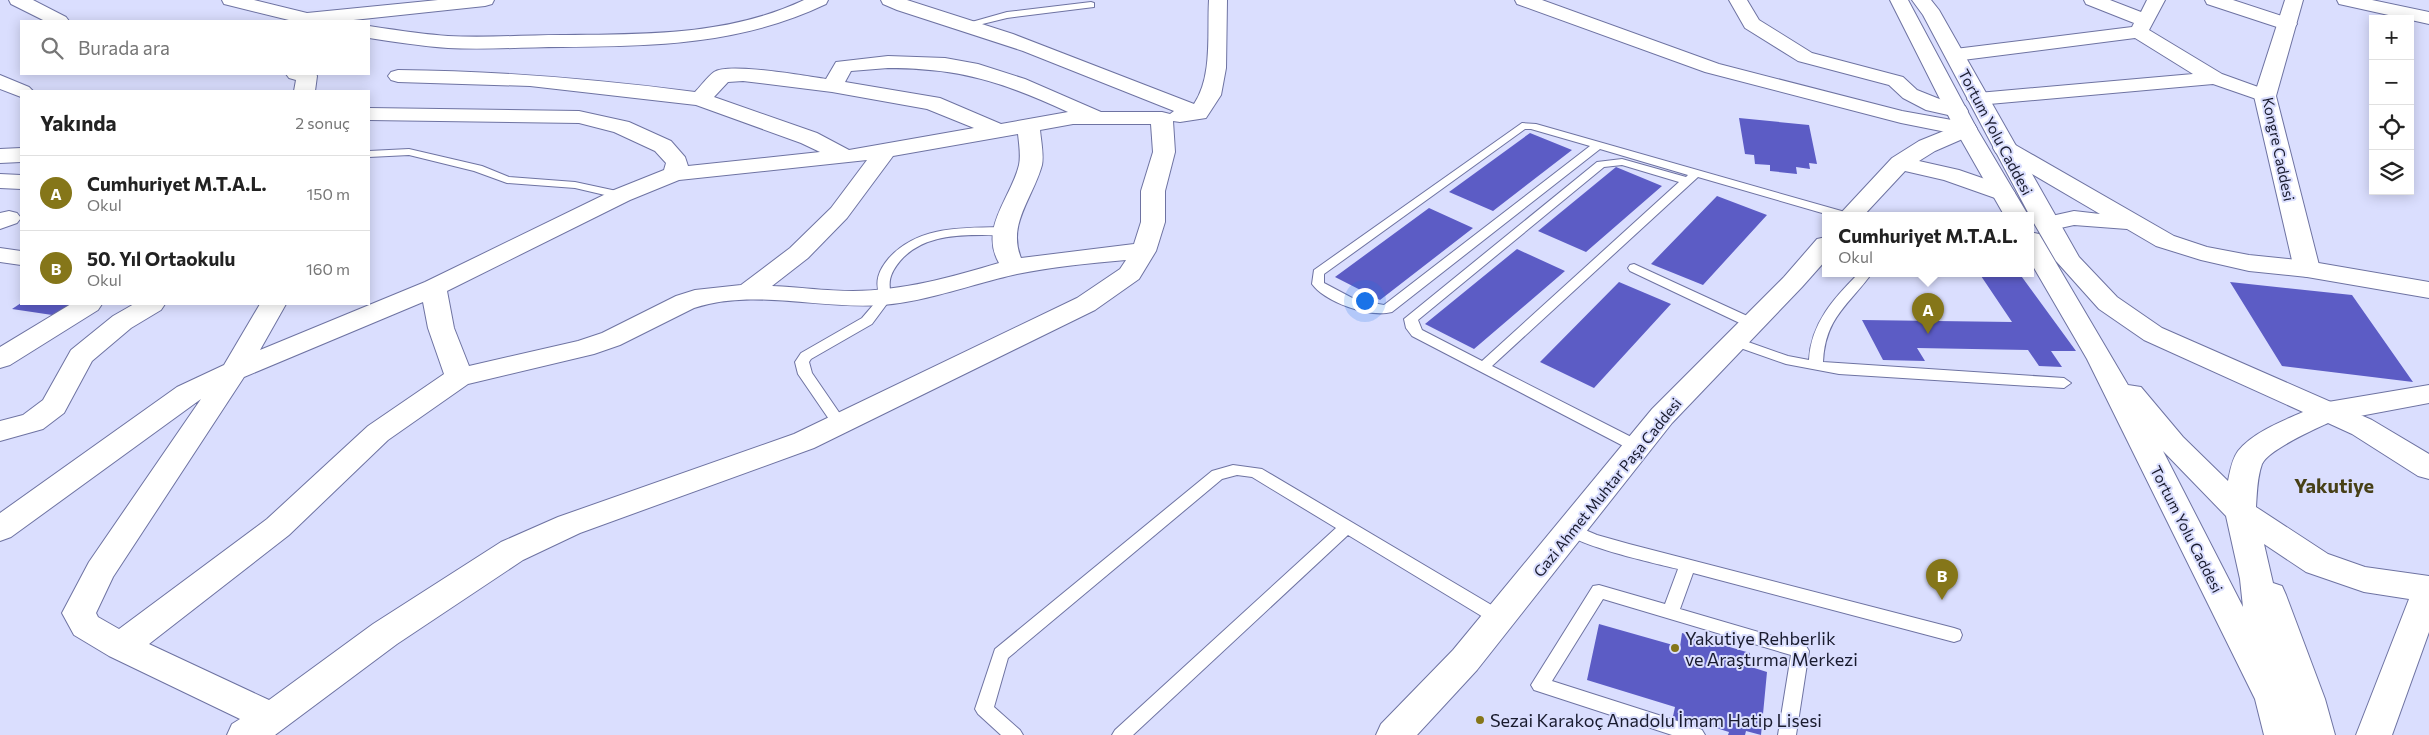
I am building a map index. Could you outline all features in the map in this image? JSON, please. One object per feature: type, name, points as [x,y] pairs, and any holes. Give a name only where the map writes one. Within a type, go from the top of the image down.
[{"type":"main road","points":[[18,0],[57,20]]},
{"type":"main road","points":[[231,0],[307,20],[349,18],[485,0]]},
{"type":"main road","points":[[370,32],[414,40],[509,42],[647,40],[723,31],[772,22],[819,0]]},
{"type":"main road","points":[[890,0],[1058,56],[1198,113]]},
{"type":"main road","points":[[0,529],[187,394],[234,371],[434,288],[622,195],[675,174],[757,164],[846,157],[1074,118],[1162,118],[1198,113],[1210,96],[1216,68],[1218,0]]},
{"type":"main road","points":[[1524,0],[1712,68],[1902,117],[1967,113],[2215,78]]},
{"type":"main road","points":[[1561,0],[1731,61],[1740,67],[1745,77]]},
{"type":"main road","points":[[1738,0],[1752,24],[1806,57],[1896,82],[1910,94],[1934,105],[1967,113]]},
{"type":"main road","name":"Tortum Yolu Caddesi","points":[[1899,0],[1967,113],[2003,193],[2014,212]]},
{"type":"main road","name":"Tortum Yolu Caddesi","points":[[1922,0],[1955,55],[1967,113],[2004,148],[2031,212]]},
{"type":"main road","points":[[2094,0],[2142,27],[2215,78],[2265,96]]},
{"type":"main road","points":[[2142,27],[2156,0]]},
{"type":"main road","points":[[2214,0],[2287,24]]},
{"type":"main road","name":"Kongre Caddesi","points":[[2294,0],[2265,96],[2307,269]]},
{"type":"main road","points":[[2346,0],[2429,18]]},
{"type":"main road","points":[[1955,55],[2142,27]]},
{"type":"main road","points":[[832,86],[843,66],[923,61],[968,66],[1021,83],[1097,118]]},
{"type":"main road","points":[[700,99],[722,76],[743,75],[832,86],[932,103],[999,131]]},
{"type":"main road","points":[[398,76],[482,77],[530,80],[634,90],[700,99],[808,138],[846,157]]},
{"type":"main road","points":[[0,81],[20,90]]},
{"type":"main road","points":[[1854,212],[1900,163],[1927,146],[1967,113]]},
{"type":"main road","points":[[370,114],[579,117],[621,127],[663,146],[677,162],[675,174]]},
{"type":"main road","points":[[245,735],[272,718],[385,634],[512,551],[569,525],[804,441],[1086,304],[1130,274],[1144,251],[1154,222],[1153,190],[1164,152],[1162,118]]},
{"type":"main road","points":[[1014,267],[1008,257],[1003,238],[1031,164],[1029,126]]},
{"type":"main road","points":[[2004,148],[2165,241],[2200,253],[2249,264],[2307,269],[2429,290]]},
{"type":"main road","points":[[748,292],[799,253],[839,213],[886,150]]},
{"type":"main road","points":[[0,156],[20,155]]},
{"type":"main road","points":[[1900,163],[1951,175],[2003,193]]},
{"type":"main road","points":[[0,181],[20,182]]},
{"type":"main road","points":[[2039,232],[2061,220],[2089,219],[2137,226]]},
{"type":"main road","name":"Tortum Yolu Caddesi","points":[[2034,220],[2101,359],[2273,699]]},
{"type":"main road","name":"Tortum Yolu Caddesi","points":[[2039,232],[2108,303],[2153,334],[2328,412],[2392,444],[2429,468]]},
{"type":"main road","name":"Gazi Ahmet Muhtar Paşa Caddesi","points":[[1394,735],[1465,660],[1572,530],[1662,416],[1742,332],[1793,282],[1822,249]]},
{"type":"main road","points":[[122,646],[278,527],[378,433],[459,377],[602,342],[634,329],[691,300],[704,296],[748,292],[853,299],[886,297],[958,283],[1014,267],[1098,255],[1144,251]]},
{"type":"main road","points":[[0,255],[20,258]]},
{"type":"main road","points":[[434,288],[441,328],[459,377]]},
{"type":"main road","points":[[0,359],[87,305]]},
{"type":"main road","points":[[0,431],[33,422],[54,406],[81,356],[122,322],[150,305]]},
{"type":"main road","points":[[272,305],[234,371],[100,571],[79,613],[86,626],[122,646],[272,718]]},
{"type":"main road","name":"Tortum Yolu Caddesi","points":[[2101,359],[2173,444],[2240,512],[2317,563],[2364,579],[2429,589],[2381,712],[2374,735]]},
{"type":"main road","points":[[2328,412],[2429,394]]},
{"type":"main road","name":"Tortum Yolu Caddesi","points":[[2282,735],[2273,699],[2256,579],[2240,512],[2243,482],[2250,458],[2281,433],[2328,412]]},
{"type":"main road","points":[[2240,512],[2307,699],[2318,735]]},
{"type":"lane","points":[[966,26],[1007,15],[1091,5]]},
{"type":"lane","points":[[1598,145],[1387,309],[1364,308],[1318,284],[1318,273],[1519,127],[1532,126],[1598,145],[1692,177]]},
{"type":"lane","points":[[370,154],[409,152],[478,168],[506,180],[575,185],[622,195]]},
{"type":"lane","points":[[1638,447],[1417,333],[1411,323],[1414,315],[1601,164],[1622,162],[1692,177],[1829,212]]},
{"type":"lane","points":[[1482,368],[1692,177]]},
{"type":"lane","points":[[840,424],[805,374],[802,362],[810,353],[876,314],[886,297],[882,286],[888,267],[906,248],[924,237],[940,232],[1005,231]]},
{"type":"lane","points":[[1634,268],[1742,332],[1772,356],[1816,366],[1915,375],[2064,383]]},
{"type":"lane","points":[[1816,366],[1818,339],[1826,318],[1862,277]]},
{"type":"lane","points":[[1014,735],[984,709],[1001,654],[1217,475],[1237,469],[1258,473],[1499,618]]},
{"type":"lane","points":[[1120,735],[1347,527]]},
{"type":"lane","points":[[1572,530],[1593,540],[1687,566],[1954,635]]},
{"type":"lane","points":[[1671,612],[1687,566]]},
{"type":"lane","points":[[1696,735],[1540,685],[1599,591],[1800,651],[1787,735]]},
{"type":"building","points":[[1739,118],[1809,125],[1817,164],[1809,163],[1810,169],[1796,167],[1797,174],[1770,171],[1770,165],[1755,164],[1754,155],[1745,154]]},
{"type":"building","points":[[1530,133],[1572,150],[1493,211],[1449,192]]},
{"type":"building","points":[[1616,167],[1662,186],[1586,252],[1538,231]]},
{"type":"building","points":[[1717,196],[1767,215],[1703,285],[1651,264]]},
{"type":"building","points":[[1429,208],[1473,228],[1380,300],[1335,277]]},
{"type":"building","points":[[1517,249],[1565,271],[1474,349],[1425,324]]},
{"type":"building","points":[[1982,277],[2022,277],[2076,351],[2051,351],[2062,367],[2039,366],[2028,350],[1917,348],[1925,361],[1883,360],[1862,320],[2012,322]]},
{"type":"building","points":[[1619,282],[1671,304],[1594,388],[1540,362]]},
{"type":"building","points":[[2230,282],[2352,295],[2413,382],[2282,366]]},
{"type":"building","points":[[20,304],[77,305],[59,316],[12,309]]},
{"type":"building","points":[[1599,624],[1680,647],[1682,633],[1750,653],[1748,666],[1767,672],[1761,735],[1746,731],[1745,735],[1728,735],[1729,732],[1697,722],[1697,729],[1672,721],[1675,707],[1587,680]]},
{"type":"place","name":"Cumhuriyet M.T.A.L.","points":[[1928,334]]},
{"type":"place","name":"50. Yıl Ortaokulu","points":[[1942,600]]},
{"type":"place","name":"Yakutiye Rehberlik ve Araştırma Merkezi","points":[[1675,648]]},
{"type":"place","name":"Sezai Karakoç Anadolu İmam Hatip Lisesi","points":[[1480,720]]},
{"type":"district","name":"Yakutiye","points":[[2334,485]]}]
